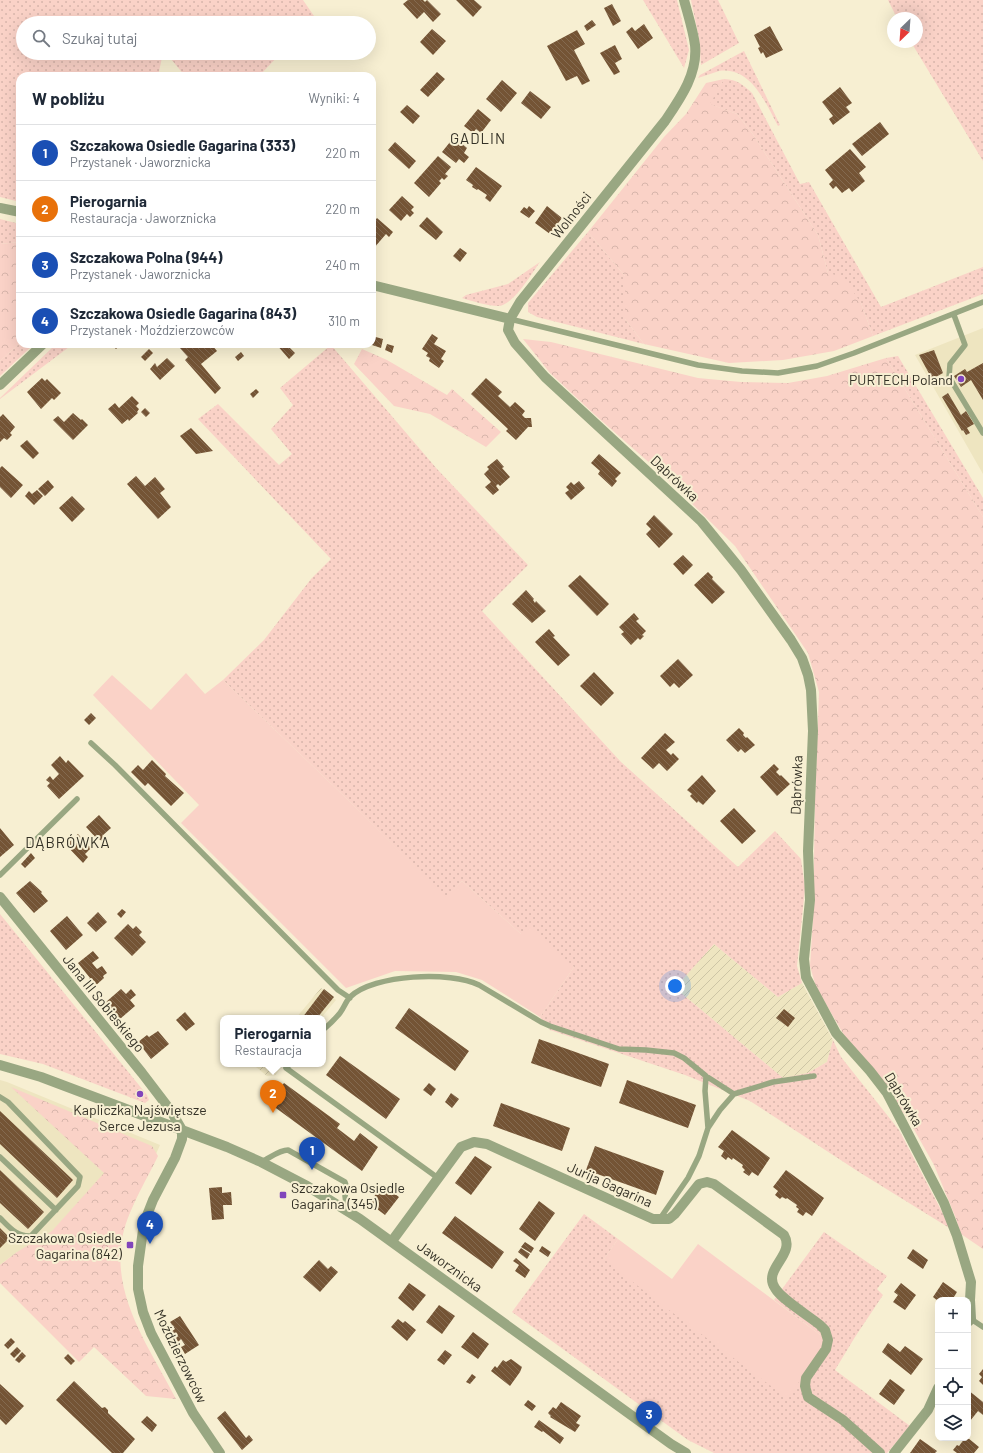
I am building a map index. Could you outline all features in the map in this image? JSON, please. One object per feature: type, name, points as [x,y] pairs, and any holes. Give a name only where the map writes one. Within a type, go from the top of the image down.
[{"type":"street","name":"Wolności","points":[[510,319],[520,302],[665,121],[681,96],[688,83],[695,60],[695,45],[684,0]]},
{"type":"street","points":[[0,208],[16,211]]},
{"type":"street","points":[[376,286],[510,319]]},
{"type":"street","name":"Dąbrówka","points":[[510,319],[508,330],[515,343],[545,377],[702,521],[741,570],[791,640],[802,658],[811,690],[813,731],[808,851],[810,900],[804,959],[806,977],[836,1033],[870,1071],[887,1093],[944,1203],[957,1236],[971,1282],[970,1297]]},
{"type":"street","points":[[0,385],[39,348]]},
{"type":"street","name":"Jana III Sobieskiego","points":[[0,897],[142,1073],[171,1111],[182,1130]]},
{"type":"street","name":"Jaworznicka","points":[[0,1065],[41,1077],[227,1147],[261,1162],[307,1186],[347,1210],[392,1241],[686,1453]]},
{"type":"street","name":"Moździerzowców","points":[[182,1130],[182,1139],[175,1158],[153,1200],[144,1223],[138,1266],[138,1289],[143,1312],[151,1333],[193,1413],[220,1453]]},
{"type":"street","name":"Jurija Gagarina","points":[[392,1241],[461,1146],[474,1142],[487,1144],[653,1219],[669,1219],[675,1214],[699,1184],[707,1182],[714,1184],[784,1235],[787,1241],[786,1251],[775,1268],[772,1277],[774,1287],[780,1294],[820,1325],[825,1330],[828,1340],[826,1349],[806,1378],[805,1386],[808,1397],[843,1420],[880,1453]]},
{"type":"street","points":[[894,1453],[928,1410],[935,1395]]},
{"type":"lane","points":[[510,319],[698,365],[742,371],[778,373],[817,366],[954,315],[983,302]]},
{"type":"lane","points":[[954,315],[965,345],[950,364],[949,378],[983,433]]},
{"type":"lane","points":[[91,744],[115,765],[338,990],[350,998]]},
{"type":"lane","points":[[0,874],[77,799]]},
{"type":"lane","points":[[326,1027],[340,1013],[350,998],[362,990],[379,982],[398,978],[458,978],[479,985],[550,1026],[619,1049],[674,1053],[684,1058],[706,1076],[734,1094]]},
{"type":"lane","points":[[289,1067],[438,1178]]},
{"type":"lane","points":[[706,1076],[705,1098],[708,1128]]},
{"type":"lane","points":[[659,1220],[688,1178],[699,1156],[708,1128],[720,1110],[734,1094],[773,1082],[814,1076]]},
{"type":"lane","points":[[0,1097],[8,1102],[80,1177],[78,1186],[31,1236],[23,1237],[16,1233],[0,1218]]},
{"type":"lane","points":[[261,1162],[273,1157],[281,1150],[288,1150],[345,1182],[347,1188],[345,1196],[347,1210]]},
{"type":"lane","points":[[0,1157],[56,1210]]},
{"type":"lane","points":[[971,1321],[983,1327]]},
{"type":"shaded area","points":[[983,328],[983,474],[915,355]]},
{"type":"shaded area","points":[[714,944],[778,997],[802,983],[833,1040],[827,1062],[808,1073],[783,1078],[675,988]]},
{"type":"shaded area","points":[[321,988],[336,1000],[324,1015],[298,1015]]},
{"type":"shaded area","points":[[256,1067],[282,1067],[275,1075],[267,1076]]},
{"type":"shaded area","points":[[0,1080],[160,1145],[96,1288],[17,1252],[0,1265]]},
{"type":"green space","points":[[0,0],[303,0],[314,16],[16,16],[16,60],[161,60],[159,72],[16,72],[16,201],[0,197]]},
{"type":"green space","points":[[643,0],[677,0],[689,50],[684,68]]},
{"type":"green space","points":[[691,0],[718,0],[739,43],[701,65],[699,38]]},
{"type":"green space","points":[[888,0],[983,0],[983,161],[915,48],[923,48],[923,12],[894,12]]},
{"type":"green space","points":[[744,51],[780,125],[778,126],[756,88],[749,80],[740,74],[730,71],[719,71],[698,78],[700,75]]},
{"type":"green space","points":[[172,60],[274,60],[263,72],[182,72]]},
{"type":"green space","points":[[724,79],[733,80],[740,83],[752,93],[800,184],[809,182],[881,307],[983,267],[983,294],[873,336],[861,303],[828,273],[818,235],[752,133],[737,114],[709,104]]},
{"type":"green space","points":[[724,79],[710,104],[737,114],[752,133],[818,235],[828,273],[843,277],[861,303],[873,336],[834,351],[783,360],[729,363],[644,344],[625,319],[625,276],[588,232],[664,137],[686,114],[706,83]]},
{"type":"green space","points":[[0,219],[16,223],[16,242],[0,244]]},
{"type":"green space","points":[[588,232],[625,276],[625,319],[644,344],[537,317],[528,312],[528,303]]},
{"type":"green space","points":[[16,242],[16,347],[0,361],[0,244]]},
{"type":"green space","points":[[540,262],[522,288],[510,301],[504,305],[490,305],[462,298],[466,295],[508,284]]},
{"type":"green space","points":[[523,339],[551,342],[698,378],[741,382],[788,383],[827,376],[886,358],[983,517],[983,1249],[961,1234],[934,1165],[907,1117],[865,1071],[816,987],[810,966],[813,919],[819,692],[808,653],[735,546],[662,474],[550,373]]},
{"type":"green space","points":[[16,347],[16,348],[30,348],[0,376],[0,361]]},
{"type":"green space","points":[[52,348],[68,348],[0,399]]},
{"type":"green space","points":[[327,348],[334,348],[437,469],[528,565],[482,611],[621,762],[738,867],[775,831],[801,859],[805,888],[797,966],[802,983],[778,997],[714,944],[675,988],[783,1078],[808,1073],[827,1062],[833,1040],[841,1057],[899,1130],[951,1229],[859,1172],[750,1101],[685,1075],[550,1030],[540,1017],[574,967],[521,934],[462,881],[446,898],[347,799],[223,680],[264,640],[311,579],[331,559],[198,419],[218,404],[279,465],[292,454],[271,429],[293,405],[280,388]]},
{"type":"green space","points":[[362,349],[387,360],[447,395],[452,389],[501,432],[486,447],[430,414],[394,406],[354,364]]},
{"type":"green space","points":[[898,356],[983,498],[983,517],[886,358]]},
{"type":"green space","points":[[186,673],[205,694],[223,680],[446,897],[462,881],[521,934],[530,927],[574,967],[540,1017],[482,980],[456,972],[395,971],[346,988],[181,823],[199,805],[93,695],[112,675],[151,710]]},
{"type":"green space","points":[[0,914],[147,1095],[149,1100],[145,1103],[43,1064],[0,1054]]},
{"type":"green space","points":[[11,1087],[152,1146],[158,1156],[137,1197],[124,1230],[120,1261],[128,1303],[136,1323],[176,1399],[146,1396],[94,1347],[79,1362],[0,1283],[0,1265],[17,1252],[52,1231],[104,1173]]},
{"type":"green space","points":[[584,1214],[618,1239],[604,1259],[823,1337],[774,1300],[824,1232],[887,1276],[877,1289],[883,1295],[835,1370],[910,1426],[887,1453],[714,1453],[688,1440],[512,1312]]},
{"type":"green space","points":[[618,1239],[672,1279],[698,1244],[823,1337],[822,1351],[787,1398],[657,1301],[604,1259]]},
{"type":"building","points":[[408,0],[423,0],[425,2],[427,0],[441,14],[433,22],[424,12],[417,19],[403,4]]},
{"type":"building","points":[[456,0],[474,0],[482,7],[473,17]]},
{"type":"building","points":[[612,4],[621,21],[613,26],[604,8]]},
{"type":"building","points":[[592,20],[596,25],[587,31],[584,26]]},
{"type":"building","points":[[644,24],[653,38],[638,49],[626,32],[632,27],[635,31]]},
{"type":"building","points":[[770,26],[783,50],[766,58],[763,52],[761,54],[758,48],[760,47],[754,35]]},
{"type":"building","points":[[432,29],[446,41],[433,55],[420,42]]},
{"type":"building","points":[[577,30],[585,44],[574,50],[590,81],[582,85],[577,76],[566,81],[547,46]]},
{"type":"building","points":[[615,45],[622,59],[615,63],[620,72],[614,75],[600,53]]},
{"type":"building","points":[[437,72],[445,79],[428,97],[420,90]]},
{"type":"building","points":[[502,80],[517,93],[501,112],[486,99]]},
{"type":"building","points":[[840,87],[852,103],[846,107],[850,112],[833,125],[829,119],[833,116],[822,102]]},
{"type":"building","points":[[530,91],[551,107],[541,119],[521,103]]},
{"type":"building","points":[[407,105],[420,116],[413,124],[400,112]]},
{"type":"building","points":[[478,109],[491,120],[481,133],[476,129],[473,133],[464,126]]},
{"type":"building","points":[[880,122],[889,134],[862,156],[852,144]]},
{"type":"building","points":[[454,137],[467,148],[464,153],[469,157],[464,163],[459,159],[456,163],[442,152]]},
{"type":"building","points":[[395,142],[416,161],[409,169],[388,150]]},
{"type":"building","points":[[850,149],[866,167],[859,173],[865,181],[852,192],[849,188],[842,193],[836,186],[833,189],[829,184],[833,180],[825,170]]},
{"type":"building","points":[[438,156],[451,167],[445,174],[448,176],[444,180],[442,178],[439,181],[441,183],[429,197],[414,183]]},
{"type":"building","points":[[476,167],[502,186],[490,202],[485,198],[487,195],[472,187],[473,185],[466,180]]},
{"type":"building","points":[[402,196],[414,207],[411,210],[414,213],[410,217],[407,214],[401,221],[389,210]]},
{"type":"building","points":[[529,206],[535,211],[529,218],[520,212],[524,207],[527,209]]},
{"type":"building","points":[[547,206],[562,218],[550,234],[535,223]]},
{"type":"building","points":[[427,217],[443,232],[436,240],[419,226]]},
{"type":"building","points":[[377,218],[393,232],[389,237],[386,234],[376,246]]},
{"type":"building","points":[[460,248],[467,253],[460,262],[453,256]]},
{"type":"building","points":[[432,334],[438,338],[434,344],[446,351],[441,359],[444,361],[439,368],[429,361],[430,358],[426,356],[428,353],[422,349]]},
{"type":"building","points":[[376,337],[383,339],[381,348],[376,346]]},
{"type":"building","points":[[387,344],[394,346],[392,353],[385,350]]},
{"type":"building","points":[[180,348],[214,348],[217,351],[201,364],[221,388],[215,394],[185,360],[188,357]]},
{"type":"building","points":[[279,348],[290,348],[295,353],[289,359]]},
{"type":"building","points":[[149,349],[153,353],[145,361],[141,357]]},
{"type":"building","points":[[934,350],[943,373],[932,379],[919,355]]},
{"type":"building","points":[[241,352],[244,356],[238,361],[235,357]]},
{"type":"building","points":[[167,358],[175,366],[160,380],[150,369],[155,363],[157,367]]},
{"type":"building","points":[[983,363],[983,400],[971,380],[961,387],[954,376],[965,369],[967,372]]},
{"type":"building","points":[[42,378],[45,381],[47,379],[61,393],[54,400],[52,398],[41,409],[27,392]]},
{"type":"building","points":[[486,378],[502,392],[498,396],[510,407],[515,402],[525,411],[522,415],[525,418],[531,418],[532,427],[528,427],[516,440],[506,431],[508,429],[471,394]]},
{"type":"building","points":[[256,389],[259,392],[253,398],[250,394]]},
{"type":"building","points":[[948,393],[961,415],[966,411],[974,424],[967,428],[970,433],[966,435],[963,430],[962,431],[942,397]]},
{"type":"building","points":[[132,396],[139,403],[136,406],[139,409],[137,412],[138,413],[129,421],[128,419],[122,424],[108,409],[115,403],[119,408]]},
{"type":"building","points":[[145,408],[150,413],[146,417],[141,412]]},
{"type":"building","points":[[73,413],[88,425],[73,440],[53,420],[58,416],[64,422]]},
{"type":"building","points":[[3,414],[15,427],[10,433],[12,435],[7,440],[4,438],[0,442],[0,417]]},
{"type":"building","points":[[191,428],[213,451],[196,454],[180,436]]},
{"type":"building","points":[[27,440],[39,453],[33,459],[20,446]]},
{"type":"building","points":[[599,454],[621,473],[615,479],[617,481],[612,487],[598,474],[600,471],[591,463]]},
{"type":"building","points":[[497,459],[504,467],[502,468],[510,477],[500,486],[498,484],[496,486],[499,490],[493,495],[485,487],[491,482],[484,474],[489,469],[487,467]]},
{"type":"building","points":[[2,466],[23,485],[11,498],[0,487],[0,468]]},
{"type":"building","points":[[136,476],[145,486],[155,477],[165,489],[160,493],[171,507],[158,519],[127,484]]},
{"type":"building","points":[[48,480],[54,487],[45,496],[38,489]]},
{"type":"building","points":[[579,481],[585,488],[571,500],[565,493],[569,490],[566,487],[571,482],[574,485]]},
{"type":"building","points":[[37,490],[43,496],[34,505],[25,496],[29,491],[32,494]]},
{"type":"building","points":[[72,496],[85,509],[72,522],[59,508]]},
{"type":"building","points":[[654,515],[673,534],[659,548],[646,534],[651,529],[646,524]]},
{"type":"building","points":[[683,555],[693,565],[683,575],[673,564]]},
{"type":"building","points":[[708,572],[713,577],[712,579],[725,592],[712,604],[694,585]]},
{"type":"building","points":[[580,575],[609,604],[597,616],[568,586]]},
{"type":"building","points":[[526,590],[534,599],[533,600],[535,603],[536,601],[546,611],[532,623],[512,604]]},
{"type":"building","points":[[634,613],[639,619],[636,621],[646,631],[640,640],[638,638],[631,645],[621,634],[624,632],[619,627]]},
{"type":"building","points":[[549,629],[555,636],[553,637],[570,655],[558,666],[535,642]]},
{"type":"building","points":[[678,659],[693,675],[679,688],[674,683],[670,687],[660,676]]},
{"type":"building","points":[[594,672],[614,693],[601,706],[580,686]]},
{"type":"building","points":[[91,713],[96,718],[89,725],[84,720]]},
{"type":"building","points":[[739,728],[744,733],[743,735],[755,745],[745,753],[741,749],[738,752],[726,740]]},
{"type":"building","points":[[665,733],[675,742],[666,750],[671,755],[673,753],[679,759],[667,771],[659,763],[653,769],[641,758]]},
{"type":"building","points":[[60,756],[66,763],[68,760],[84,776],[59,799],[47,786],[50,783],[46,780],[50,776],[53,780],[59,774],[51,765]]},
{"type":"building","points":[[152,760],[166,774],[165,776],[184,793],[171,806],[148,783],[145,786],[131,772],[138,765],[143,770]]},
{"type":"building","points":[[774,764],[779,769],[776,772],[790,784],[777,796],[760,777]]},
{"type":"building","points":[[702,775],[716,791],[703,805],[698,801],[697,803],[690,796],[692,794],[687,790]]},
{"type":"building","points":[[734,808],[756,831],[742,844],[720,821]]},
{"type":"building","points":[[99,815],[111,828],[102,836],[105,838],[102,841],[99,839],[98,840],[86,827]]},
{"type":"building","points":[[0,828],[14,845],[0,857]]},
{"type":"building","points":[[78,834],[91,848],[85,854],[88,857],[83,863],[66,845]]},
{"type":"building","points":[[31,853],[35,858],[25,868],[21,864]]},
{"type":"building","points":[[30,881],[42,892],[41,893],[48,901],[34,913],[16,893]]},
{"type":"building","points":[[122,909],[126,912],[121,918],[117,914]]},
{"type":"building","points":[[98,912],[107,922],[96,932],[87,923]]},
{"type":"building","points":[[67,916],[83,935],[66,950],[50,931]]},
{"type":"building","points":[[128,924],[133,929],[136,926],[142,932],[139,935],[146,942],[132,956],[114,938]]},
{"type":"building","points":[[93,951],[99,958],[92,963],[97,969],[102,966],[107,973],[103,976],[104,978],[94,987],[89,979],[90,978],[78,963]]},
{"type":"building","points":[[121,989],[126,994],[131,989],[136,995],[130,1000],[135,1006],[120,1019],[106,1002]]},
{"type":"building","points":[[324,989],[334,997],[319,1015],[304,1015]]},
{"type":"building","points":[[409,1008],[469,1051],[455,1071],[395,1028]]},
{"type":"building","points":[[784,1009],[795,1018],[788,1027],[776,1018]]},
{"type":"building","points":[[185,1012],[195,1024],[186,1031],[176,1020]]},
{"type":"building","points":[[158,1031],[169,1044],[151,1059],[138,1042],[147,1035],[149,1037]]},
{"type":"building","points":[[539,1039],[609,1064],[601,1087],[531,1063]]},
{"type":"building","points":[[340,1056],[400,1099],[386,1119],[326,1075]]},
{"type":"building","points":[[266,1067],[280,1067],[274,1074]]},
{"type":"building","points":[[627,1080],[696,1105],[688,1128],[619,1103]]},
{"type":"building","points":[[284,1083],[340,1124],[337,1128],[354,1141],[360,1133],[378,1147],[362,1171],[269,1103]]},
{"type":"building","points":[[429,1083],[436,1089],[431,1096],[423,1090]]},
{"type":"building","points":[[451,1093],[459,1099],[452,1108],[445,1102]]},
{"type":"building","points":[[501,1103],[570,1128],[562,1151],[493,1126]]},
{"type":"building","points":[[0,1111],[73,1180],[57,1198],[0,1144]]},
{"type":"building","points":[[732,1130],[770,1158],[758,1176],[752,1172],[749,1176],[743,1172],[745,1170],[742,1167],[743,1165],[733,1158],[732,1160],[728,1157],[726,1160],[721,1156],[724,1151],[718,1147]]},
{"type":"building","points":[[595,1146],[664,1171],[656,1195],[586,1170]]},
{"type":"building","points":[[475,1156],[492,1167],[471,1195],[455,1183]]},
{"type":"building","points":[[0,1170],[44,1212],[28,1229],[0,1203]]},
{"type":"building","points":[[786,1170],[824,1198],[812,1216],[806,1212],[803,1216],[797,1212],[799,1209],[796,1207],[797,1205],[787,1198],[782,1197],[780,1199],[775,1195],[778,1191],[773,1187]]},
{"type":"building","points":[[383,1185],[399,1197],[385,1215],[369,1203]]},
{"type":"building","points":[[222,1187],[222,1193],[231,1192],[232,1205],[223,1205],[224,1219],[212,1220],[209,1188]]},
{"type":"building","points":[[539,1201],[555,1213],[535,1241],[519,1229]]},
{"type":"building","points":[[455,1216],[504,1252],[492,1269],[442,1233]]},
{"type":"building","points":[[0,1228],[10,1238],[0,1248]]},
{"type":"building","points":[[525,1242],[534,1248],[531,1253],[521,1247]]},
{"type":"building","points":[[542,1246],[551,1252],[548,1257],[539,1251]]},
{"type":"building","points":[[521,1248],[530,1254],[527,1259],[518,1252]]},
{"type":"building","points":[[913,1249],[928,1260],[923,1269],[907,1258]]},
{"type":"building","points":[[516,1258],[530,1270],[525,1278],[515,1271],[519,1265],[513,1261]]},
{"type":"building","points":[[319,1260],[328,1269],[331,1266],[338,1272],[320,1292],[303,1277]]},
{"type":"building","points":[[943,1282],[957,1292],[954,1297],[935,1297],[935,1299],[933,1297]]},
{"type":"building","points":[[409,1283],[426,1295],[413,1311],[398,1298]]},
{"type":"building","points":[[901,1283],[916,1295],[905,1310],[893,1302],[898,1295],[894,1292]]},
{"type":"building","points":[[439,1305],[455,1316],[442,1334],[426,1322]]},
{"type":"building","points":[[180,1316],[199,1345],[185,1354],[181,1347],[185,1345],[181,1339],[178,1342],[171,1332],[175,1329],[170,1322]]},
{"type":"building","points":[[398,1319],[403,1323],[405,1321],[416,1330],[407,1341],[391,1327]]},
{"type":"building","points":[[473,1332],[489,1344],[478,1359],[461,1347]]},
{"type":"building","points":[[11,1338],[15,1342],[8,1349],[4,1345]]},
{"type":"building","points":[[888,1343],[900,1352],[905,1346],[923,1359],[911,1375],[882,1352]]},
{"type":"building","points":[[17,1347],[21,1351],[14,1358],[10,1354]]},
{"type":"building","points":[[445,1350],[452,1355],[444,1365],[437,1360]]},
{"type":"building","points":[[22,1352],[26,1356],[19,1363],[15,1360]]},
{"type":"building","points":[[68,1354],[75,1361],[71,1365],[64,1358]]},
{"type":"building","points":[[511,1359],[522,1367],[510,1386],[491,1371],[495,1366],[497,1368],[503,1360],[506,1362]]},
{"type":"building","points":[[983,1369],[983,1385],[979,1381],[982,1377],[979,1374]]},
{"type":"building","points":[[472,1374],[476,1377],[470,1384],[466,1382]]},
{"type":"building","points":[[890,1379],[905,1390],[894,1405],[879,1394]]},
{"type":"building","points":[[74,1381],[102,1408],[105,1407],[108,1410],[108,1413],[135,1439],[123,1453],[112,1453],[56,1400]]},
{"type":"building","points":[[0,1384],[24,1406],[6,1425],[0,1419]]},
{"type":"building","points":[[971,1392],[983,1402],[983,1415],[978,1411],[971,1420]]},
{"type":"building","points":[[528,1400],[536,1406],[532,1411],[524,1405]]},
{"type":"building","points":[[561,1402],[581,1416],[576,1423],[580,1425],[575,1432],[550,1417],[551,1416],[548,1413],[553,1407],[556,1409]]},
{"type":"building","points":[[225,1411],[246,1438],[249,1435],[253,1440],[242,1450],[217,1418]]},
{"type":"building","points":[[147,1416],[157,1425],[152,1432],[141,1422]]},
{"type":"building","points":[[539,1420],[564,1438],[560,1444],[543,1431],[542,1432],[534,1427]]},
{"type":"building","points":[[920,1439],[937,1451],[935,1453],[910,1453]]},
{"type":"building","points":[[971,1440],[979,1447],[974,1453],[957,1453],[953,1450],[957,1445],[959,1446],[963,1441]]},
{"type":"place","name":"PURTECH Poland","points":[[961,379]]},
{"type":"place","name":"Kapliczka Najświętsze Serce Jezusa","points":[[140,1094]]},
{"type":"place","name":"Pierogarnia","points":[[273,1113]]},
{"type":"place","name":"Szczakowa Osiedle Gagarina (333)","points":[[312,1170]]},
{"type":"place","name":"Szczakowa Osiedle Gagarina (345)","points":[[283,1195]]},
{"type":"place","name":"Szczakowa Osiedle Gagarina (843)","points":[[150,1244]]},
{"type":"place","name":"Szczakowa Osiedle Gagarina (842)","points":[[130,1245]]},
{"type":"place","name":"Szczakowa Polna (944)","points":[[649,1434]]},
{"type":"district","name":"GADLIN","points":[[478,138]]},
{"type":"district","name":"DĄBRÓWKA","points":[[68,842]]}]
